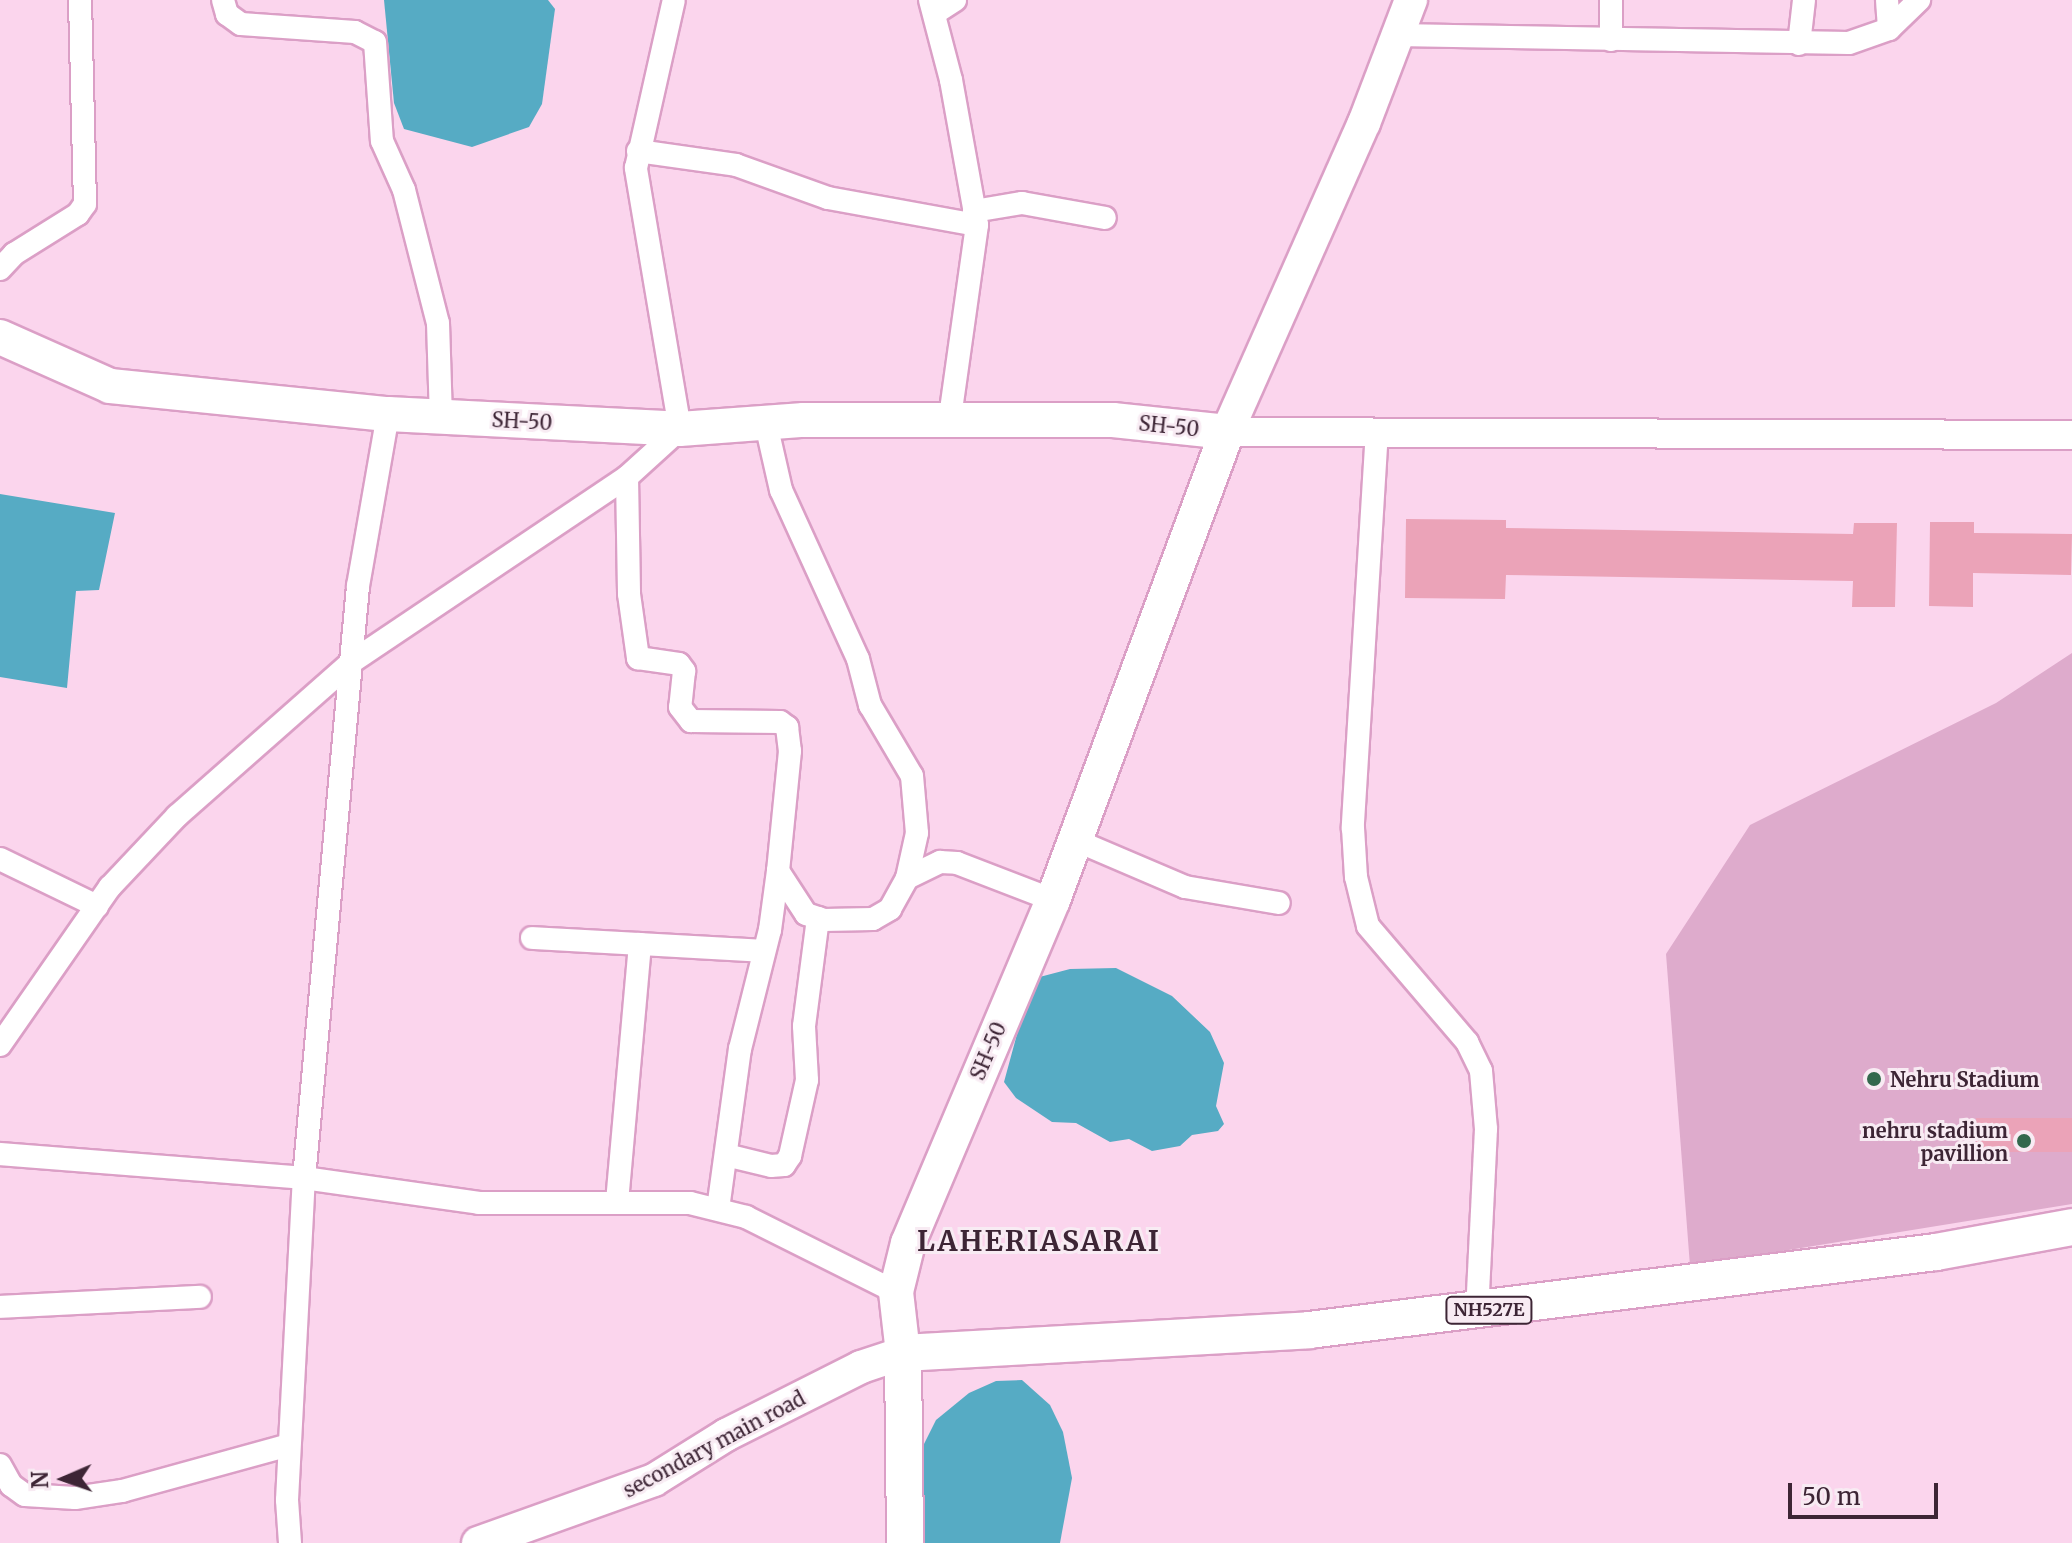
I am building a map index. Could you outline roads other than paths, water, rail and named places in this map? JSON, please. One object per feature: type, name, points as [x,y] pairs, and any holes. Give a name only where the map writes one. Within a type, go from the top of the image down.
[{"type":"highway","name":"NH527E","points":[[903,1353],[1188,1340],[1477,1312],[1936,1252],[2072,1227]]},
{"type":"highway","name":"SH-50","points":[[903,1353],[905,1543]]},
{"type":"main road","points":[[1227,432],[1364,123],[1411,0]]},
{"type":"main road","name":"SH-50","points":[[0,337],[110,386],[388,414],[680,429],[950,418],[1113,420],[1227,432],[1053,900],[924,1201],[896,1292],[903,1353]]},
{"type":"main road","name":"secondary main road","points":[[478,1543],[654,1480],[726,1435],[861,1367],[903,1353]]},
{"type":"street","points":[[0,269],[14,254],[78,214],[85,204],[80,0]]},
{"type":"street","points":[[223,0],[227,14],[241,24],[355,32],[375,42],[382,141],[404,190],[438,323],[441,417]]},
{"type":"street","points":[[0,1045],[97,906],[177,816],[353,661],[627,477],[680,429],[639,193],[638,151],[674,0]]},
{"type":"street","points":[[950,418],[976,218],[932,7],[955,0]]},
{"type":"street","points":[[1611,0],[1611,40]]},
{"type":"street","points":[[1799,44],[1804,0]]},
{"type":"street","points":[[1887,0],[1889,29]]},
{"type":"street","points":[[1397,35],[1799,44],[1872,39],[1889,29],[1919,0]]},
{"type":"street","points":[[638,151],[736,165],[828,198],[976,218],[1022,203],[1105,218]]},
{"type":"street","points":[[290,1543],[289,1445],[304,1178],[358,586],[388,414]]},
{"type":"street","points":[[766,424],[781,490],[858,659],[870,705],[912,776],[917,833],[907,878],[890,909],[873,919],[818,918],[806,914],[778,871]]},
{"type":"street","points":[[1227,432],[1377,430],[2072,435]]},
{"type":"street","points":[[1377,430],[1353,828],[1356,877],[1368,926],[1467,1042],[1481,1071],[1486,1129],[1477,1312]]},
{"type":"street","points":[[627,477],[629,594],[638,658],[679,664],[684,671],[680,707],[691,721],[780,722],[787,727],[790,751],[778,871],[764,951],[740,1049],[718,1209]]},
{"type":"street","points":[[1075,840],[1174,884],[1279,903]]},
{"type":"street","points":[[0,859],[97,906]]},
{"type":"street","points":[[907,878],[940,862],[957,863],[1053,900]]},
{"type":"street","points":[[726,1155],[771,1166],[784,1165],[790,1156],[807,1080],[804,1026],[818,918]]},
{"type":"street","points":[[532,938],[764,951]]},
{"type":"street","points":[[617,1202],[640,944]]},
{"type":"street","points":[[0,1154],[304,1178],[479,1203],[664,1200],[746,1217],[896,1292]]},
{"type":"street","points":[[0,1307],[200,1297]]},
{"type":"street","points":[[0,1465],[11,1485],[25,1495],[75,1498],[122,1491],[289,1445]]},
{"type":"water","points":[[384,0],[548,0],[555,9],[542,104],[529,127],[472,147],[404,129],[394,103]]},
{"type":"water","points":[[0,494],[115,513],[99,590],[76,591],[67,688],[0,677]]},
{"type":"water","points":[[1116,968],[1172,996],[1210,1032],[1224,1063],[1216,1106],[1224,1124],[1218,1131],[1192,1135],[1180,1146],[1152,1151],[1129,1139],[1110,1142],[1076,1123],[1052,1122],[1016,1098],[1004,1082],[1032,979],[1070,969]]},
{"type":"water","points":[[1022,1380],[1050,1405],[1063,1432],[1072,1478],[1060,1543],[923,1543],[918,1456],[936,1420],[969,1393],[996,1381]]},
{"type":"place","name":"Nehru Stadium","points":[[1874,1079]]},
{"type":"place","name":"nehru stadium pavillion","points":[[2024,1141]]},
{"type":"district","name":"LAHERIASARAI","points":[[1039,1241]]}]
